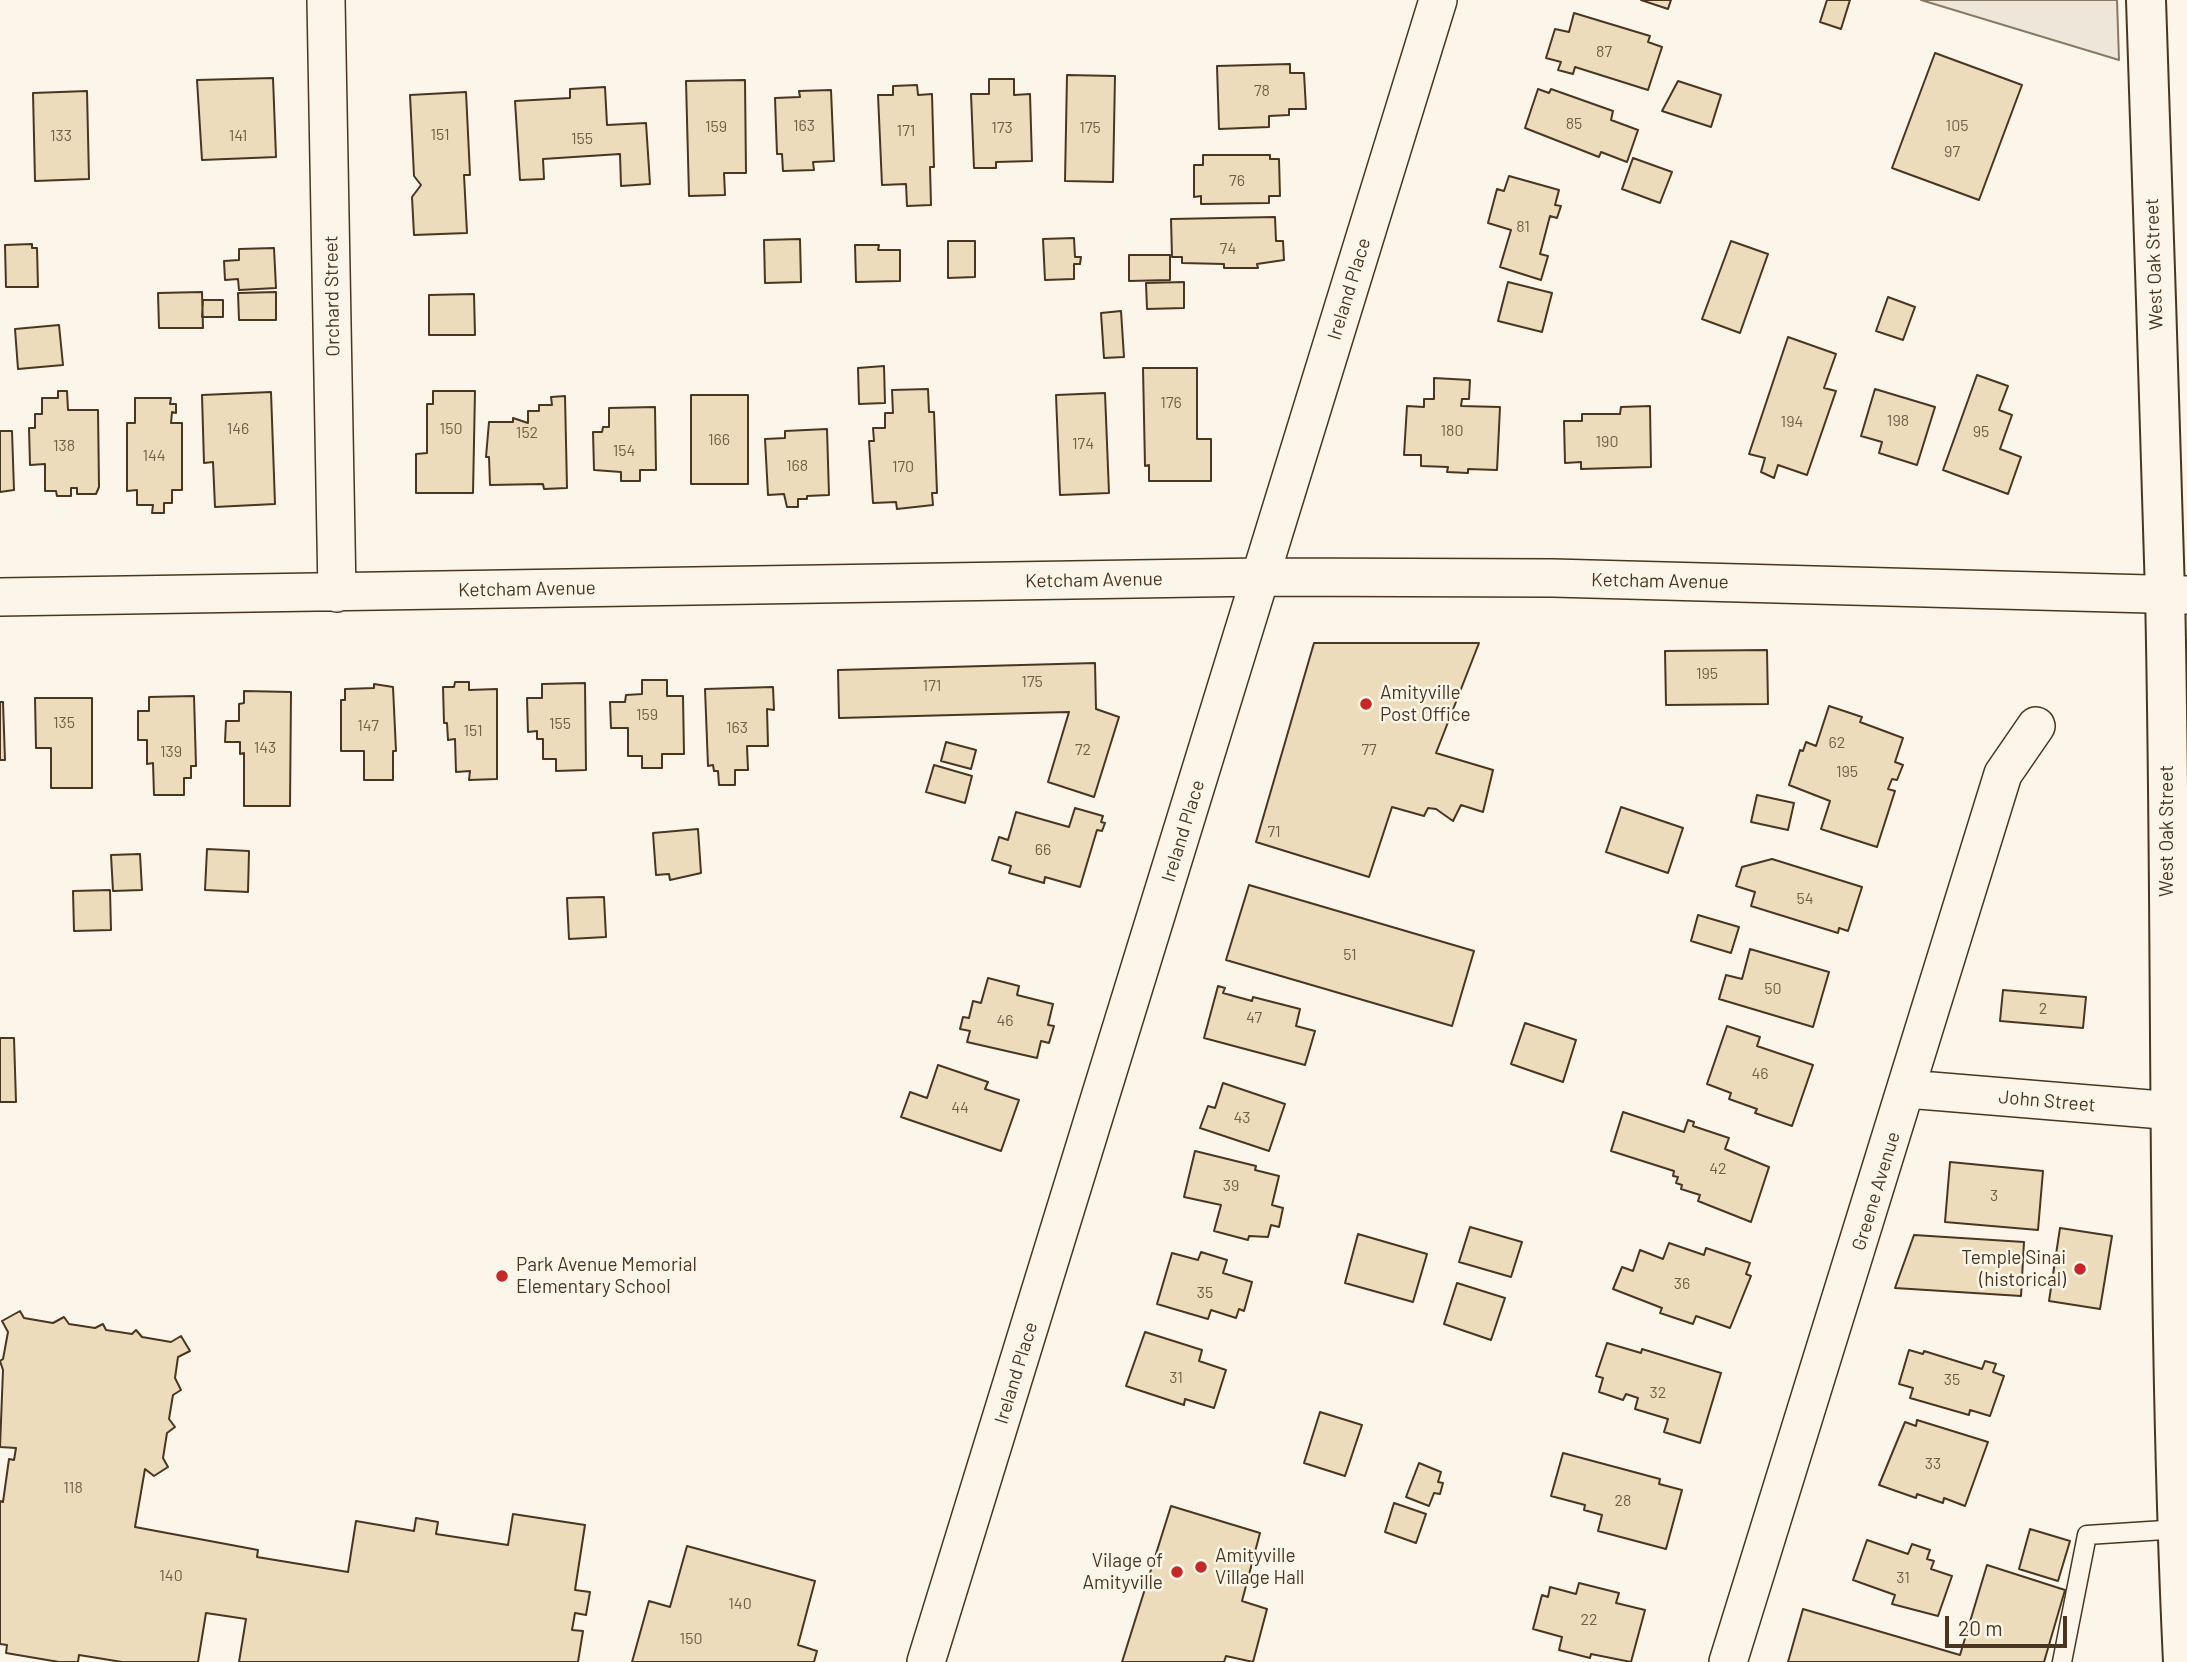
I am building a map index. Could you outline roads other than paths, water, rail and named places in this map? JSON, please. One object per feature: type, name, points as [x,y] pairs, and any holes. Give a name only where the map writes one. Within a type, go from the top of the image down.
[{"type":"main road","name":"West Oak Street","points":[[2146,0],[2176,595],[2183,1662]]},
{"type":"street","name":"Orchard Street","points":[[327,0],[337,593]]},
{"type":"street","name":"Ireland Place","points":[[926,1662],[1438,0]]},
{"type":"street","name":"Ketcham Avenue","points":[[0,597],[1261,577],[1553,578],[2176,595]]},
{"type":"street","name":"Greene Avenue","points":[[1728,1662],[1908,1090],[2003,774],[2036,726]]},
{"type":"street","name":"John Street","points":[[1908,1090],[2178,1112]]},
{"type":"lane","points":[[2062,1662],[2087,1535],[2182,1529]]},
{"type":"place","name":"Amityville Post Office","points":[[1366,704]]},
{"type":"place","name":"Temple Sinai (historical)","points":[[2080,1269]]},
{"type":"place","name":"Park Avenue Memorial Elementary School","points":[[502,1276]]},
{"type":"place","name":"Amityville Village Hall","points":[[1201,1567]]},
{"type":"place","name":"Vilage of Amityville","points":[[1177,1572]]}]
